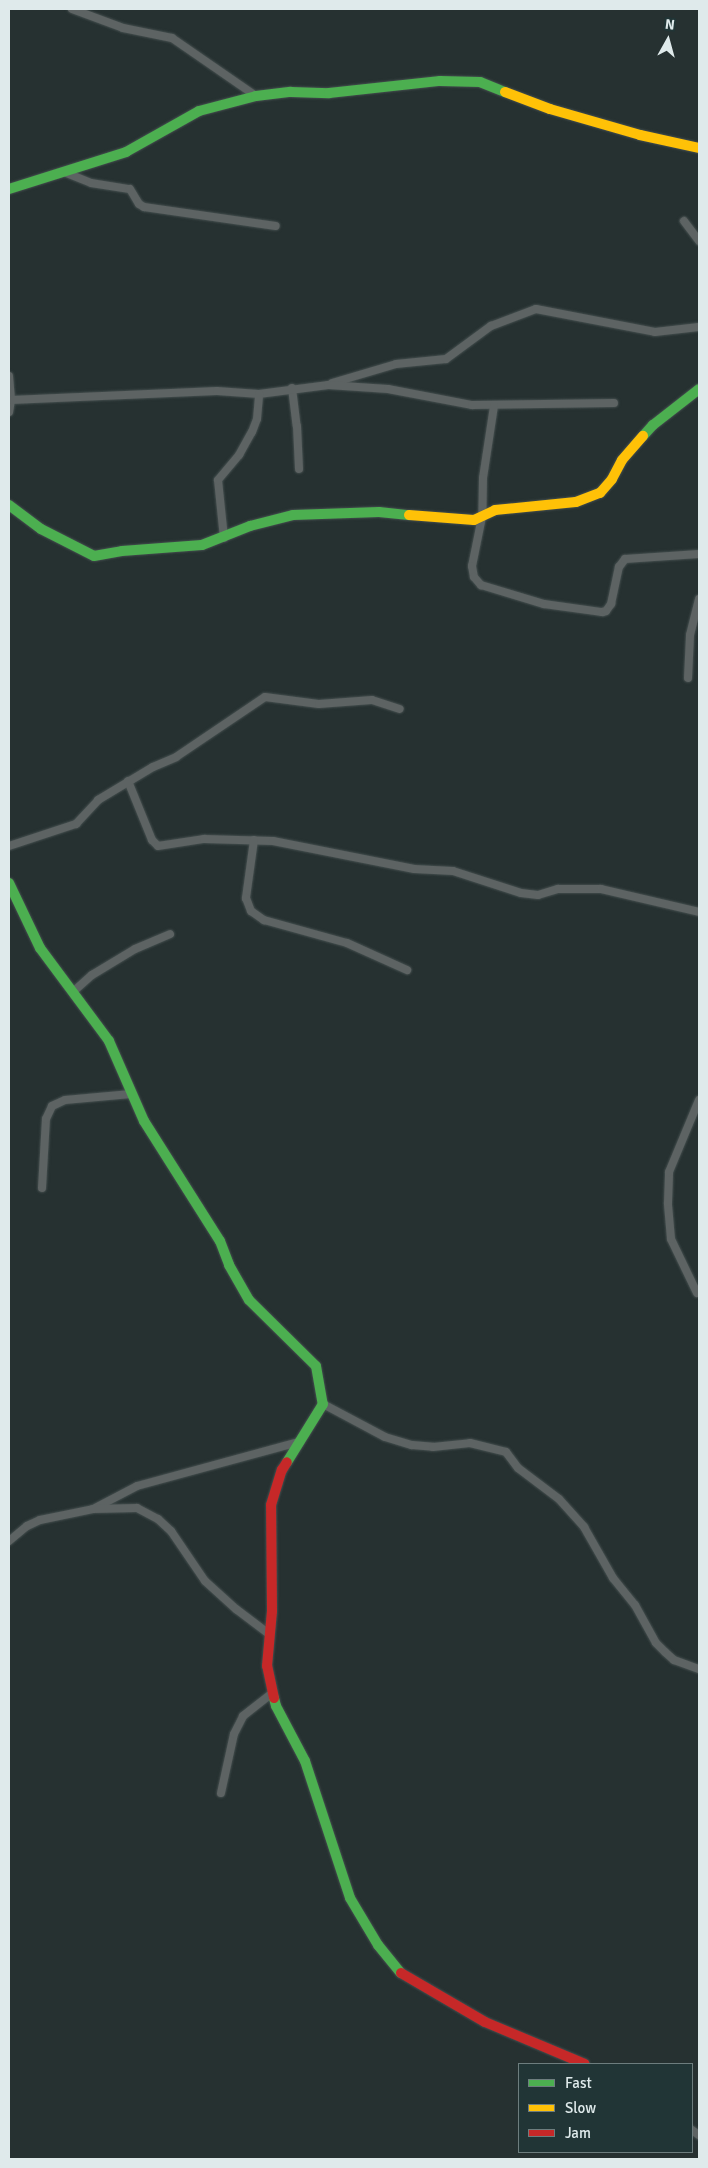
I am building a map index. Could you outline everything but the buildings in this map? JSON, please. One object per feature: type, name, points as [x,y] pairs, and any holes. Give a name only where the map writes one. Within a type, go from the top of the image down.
[{"type":"street","points":[[72,9],[123,28],[172,38],[256,96]]},
{"type":"street","points":[[9,189],[126,152],[199,111],[256,96],[291,92],[329,93],[440,81],[486,83],[550,109],[696,145]]},
{"type":"street","points":[[64,172],[90,183],[130,189],[139,204],[144,207],[276,226]]},
{"type":"street","points":[[684,221],[699,242]]},
{"type":"street","points":[[328,385],[396,364],[446,359],[490,326],[536,309],[655,332],[699,327]]},
{"type":"street","points":[[9,376],[11,400],[9,412]]},
{"type":"street","points":[[11,400],[217,391],[259,394],[292,388],[328,385],[388,389],[458,403],[494,406],[614,403]]},
{"type":"street","points":[[292,388],[297,426],[298,469]]},
{"type":"street","points":[[9,504],[41,529],[94,556],[122,551],[202,545],[224,538],[250,526],[275,519],[315,513],[406,513],[471,520],[495,510],[512,510],[576,502],[600,493],[612,479],[622,460],[653,425],[699,390]]},
{"type":"street","points":[[224,538],[219,479],[239,455],[252,432],[257,419],[259,394]]},
{"type":"street","points":[[494,406],[483,478],[482,517],[472,566],[472,573],[477,582],[504,593],[544,604],[604,612],[611,604],[619,567],[625,559],[699,554]]},
{"type":"street","points":[[688,678],[690,635],[699,599]]},
{"type":"street","points":[[9,846],[72,826],[80,821],[95,802],[128,781],[176,757],[265,697],[319,704],[372,700],[400,709]]},
{"type":"street","points":[[128,781],[152,840],[157,845],[204,840],[273,842],[414,869],[453,871],[499,888],[527,894],[538,895],[558,889],[601,889],[699,912]]},
{"type":"street","points":[[254,840],[246,898],[251,911],[264,920],[348,943],[407,970]]},
{"type":"street","points":[[9,884],[40,948],[74,991],[109,1041],[144,1121],[220,1241],[229,1265],[249,1300],[316,1366],[323,1404],[282,1470],[271,1505],[272,1604],[267,1666],[276,1706],[305,1761],[350,1898],[372,1937],[396,1970],[415,1983],[485,2022],[583,2063]]},
{"type":"street","points":[[74,991],[92,975],[127,954],[170,934]]},
{"type":"street","points":[[42,1188],[46,1119],[52,1106],[65,1100],[131,1094]]},
{"type":"street","points":[[697,1293],[671,1240],[668,1202],[669,1172],[699,1100]]},
{"type":"street","points":[[323,1404],[385,1437],[412,1445],[432,1447],[470,1443],[506,1452],[518,1468],[559,1499],[584,1527],[613,1578],[635,1605],[656,1642],[665,1652],[681,1663],[699,1669]]},
{"type":"street","points":[[93,1509],[137,1486],[299,1442]]},
{"type":"street","points":[[9,1542],[33,1523],[93,1509],[137,1508],[158,1519],[171,1531],[204,1581],[269,1634]]},
{"type":"street","points":[[220,1794],[234,1734],[243,1716],[272,1693]]},
{"type":"traffic: fast","points":[[9,189],[126,152],[199,111],[256,96],[291,92],[329,93],[440,81],[480,82],[505,92]]},
{"type":"traffic: fast","points":[[643,436],[653,425],[699,389]]},
{"type":"traffic: fast","points":[[9,505],[41,529],[94,556],[122,551],[202,545],[250,526],[293,515],[379,512],[409,515]]},
{"type":"traffic: fast","points":[[9,883],[40,948],[109,1041],[144,1121],[220,1241],[229,1265],[249,1300],[316,1366],[323,1404],[287,1462]]},
{"type":"traffic: fast","points":[[274,1698],[276,1706],[305,1761],[350,1898],[378,1945],[401,1973]]},
{"type":"traffic: slow","points":[[505,92],[550,109],[640,135],[699,148]]},
{"type":"traffic: slow","points":[[409,515],[474,520],[495,510],[576,502],[600,493],[612,479],[622,460],[643,436]]},
{"type":"traffic: jam","points":[[274,1698],[267,1666],[272,1611],[271,1505],[282,1470],[287,1462]]},
{"type":"traffic: jam","points":[[401,1973],[485,2022],[583,2063]]}]
